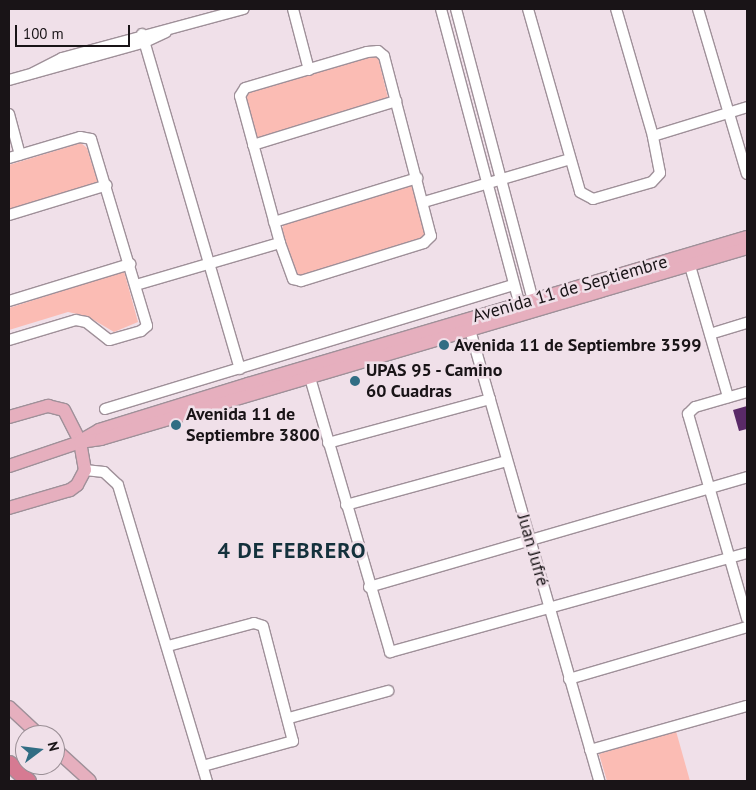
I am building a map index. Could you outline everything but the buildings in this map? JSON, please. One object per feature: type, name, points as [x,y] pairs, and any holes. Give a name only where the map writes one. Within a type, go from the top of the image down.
[{"type":"highway","points":[[9,763],[28,781]]},
{"type":"main road","name":"Avenida 11 de Septiembre","points":[[688,260],[747,237]]},
{"type":"main road","name":"Avenida 11 de Septiembre","points":[[9,466],[80,442],[99,430],[308,372],[688,260],[747,248]]},
{"type":"main road","points":[[9,417],[48,406],[59,407],[69,416],[80,442],[85,470],[77,485],[70,490],[9,508]]},
{"type":"main road","points":[[9,707],[28,725]]},
{"type":"main road","points":[[65,758],[90,781]]},
{"type":"street","points":[[9,80],[33,73],[62,58],[144,38],[244,9]]},
{"type":"street","points":[[294,9],[309,70]]},
{"type":"street","points":[[441,9],[514,285],[528,307]]},
{"type":"street","points":[[456,9],[500,180],[528,307]]},
{"type":"street","points":[[528,9],[580,192],[593,199],[657,179],[661,166],[616,9]]},
{"type":"street","points":[[698,9],[747,174]]},
{"type":"street","points":[[144,38],[240,369]]},
{"type":"street","points":[[378,51],[384,56],[396,101],[431,232],[428,241],[301,281],[289,275],[240,102],[242,91],[378,51]]},
{"type":"street","points":[[253,145],[396,101]]},
{"type":"street","points":[[653,136],[747,107]]},
{"type":"street","points":[[9,114],[20,155]]},
{"type":"street","points":[[9,158],[86,136],[95,144],[147,320],[147,326],[141,331],[110,340],[86,322],[76,320],[9,340]]},
{"type":"street","points":[[424,202],[570,159]]},
{"type":"street","points":[[274,222],[417,178]]},
{"type":"street","points":[[9,215],[107,185]]},
{"type":"street","points":[[136,285],[280,243]]},
{"type":"street","points":[[688,260],[728,398]]},
{"type":"street","points":[[9,301],[130,264]]},
{"type":"street","points":[[105,409],[514,285]]},
{"type":"street","points":[[710,334],[747,323]]},
{"type":"street","name":"Juan Jufré","points":[[468,325],[599,781]]},
{"type":"street","points":[[308,372],[369,587],[390,652],[550,610],[747,553]]},
{"type":"street","points":[[747,392],[695,407],[688,414],[747,619]]},
{"type":"street","points":[[328,443],[490,399]]},
{"type":"street","points":[[346,505],[507,461]]},
{"type":"street","points":[[85,470],[104,472],[118,485],[168,646],[207,781]]},
{"type":"street","points":[[369,587],[747,477]]},
{"type":"street","points":[[168,646],[259,622],[263,626],[293,735],[290,744],[203,766]]},
{"type":"street","points":[[570,679],[747,627]]},
{"type":"street","points":[[289,718],[388,691]]},
{"type":"street","points":[[590,750],[747,706]]},
{"type":"shaded area","points":[[373,56],[378,57],[388,98],[260,138],[253,136],[244,100],[246,93]]},
{"type":"shaded area","points":[[81,143],[87,148],[98,183],[9,209],[9,165]]},
{"type":"shaded area","points":[[411,183],[427,233],[423,240],[301,276],[294,274],[282,229],[284,224]]},
{"type":"shaded area","points":[[124,271],[138,322],[114,332],[87,316],[68,312],[9,330],[9,308]]},
{"type":"shaded area","points":[[676,731],[690,781],[607,781],[599,754]]},
{"type":"place","name":"Avenida 11 de Septiembre 3599","points":[[444,345]]},
{"type":"place","name":"UPAS 95 - Camino 60 Cuadras","points":[[355,381]]},
{"type":"place","name":"Avenida 11 de Septiembre 3800","points":[[176,425]]},
{"type":"district","name":"4 DE FEBRERO","points":[[292,551]]}]
